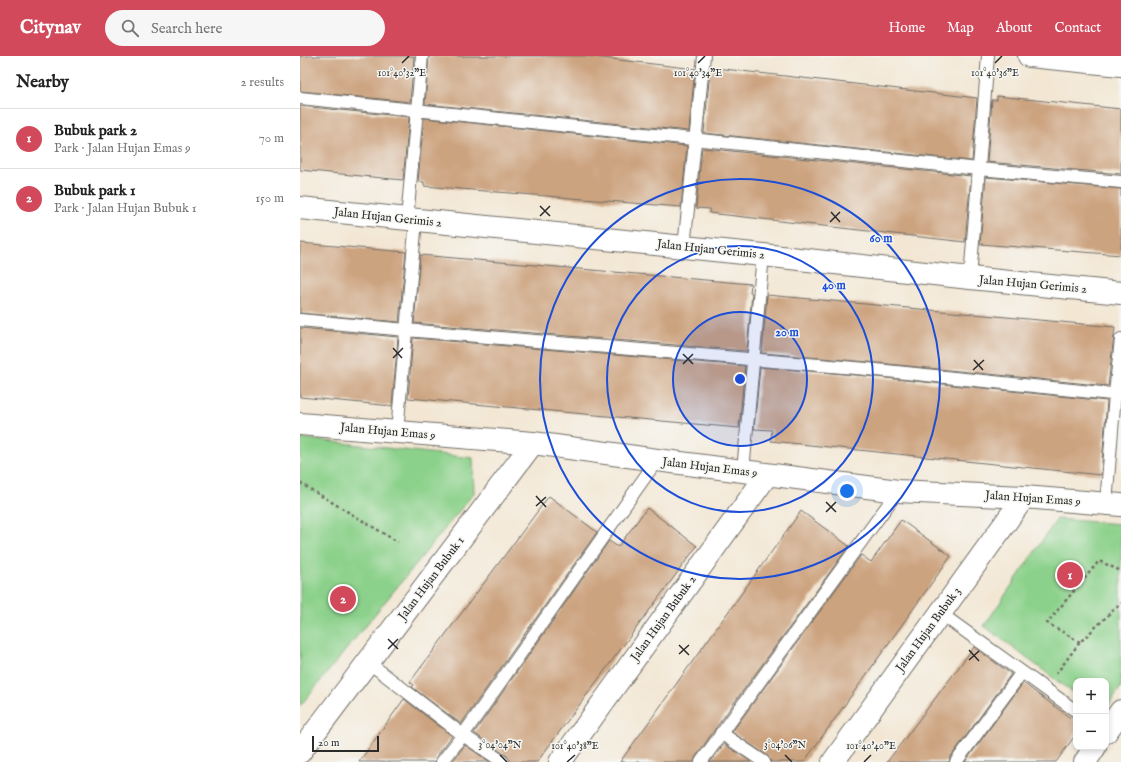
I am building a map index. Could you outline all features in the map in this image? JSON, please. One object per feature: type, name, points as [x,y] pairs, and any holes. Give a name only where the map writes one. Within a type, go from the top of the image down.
[{"type":"street","points":[[1029,56],[1108,61]]},
{"type":"street","name":"Jalan Hujan Gerimis 2","points":[[300,208],[1121,293]]},
{"type":"street","name":"Jalan Hujan Emas 9","points":[[300,424],[533,443],[898,490],[1114,504]]},
{"type":"street","name":"Jalan Hujan Bubuk 1","points":[[300,752],[533,443]]},
{"type":"street","name":"Jalan Hujan Bubuk 2","points":[[560,762],[767,474]]},
{"type":"street","name":"Jalan Hujan Bubuk 3","points":[[833,762],[1024,497]]},
{"type":"street","points":[[1109,728],[1121,711]]},
{"type":"lane","points":[[397,432],[406,330],[416,111],[422,56]]},
{"type":"lane","points":[[684,247],[704,56]]},
{"type":"lane","points":[[970,278],[988,56]]},
{"type":"lane","points":[[300,98],[695,140],[1121,182]]},
{"type":"lane","points":[[743,471],[763,255]]},
{"type":"lane","points":[[300,320],[867,369],[1118,395]]},
{"type":"lane","points":[[1114,504],[1121,340]]},
{"type":"lane","points":[[442,762],[463,735],[657,460]]},
{"type":"lane","points":[[701,762],[898,490]]},
{"type":"lane","points":[[940,613],[1073,709]]},
{"type":"lane","points":[[368,662],[463,735],[503,762]]},
{"type":"lane","points":[[956,762],[1022,672]]},
{"type":"lane","points":[[721,733],[764,762]]},
{"type":"path","points":[[300,483],[398,542]]},
{"type":"path","points":[[1080,642],[1048,624],[1099,561],[1121,572]]},
{"type":"path","points":[[1056,674],[1080,642],[1121,603]]},
{"type":"green space","points":[[300,438],[473,458],[474,493],[300,706]]},
{"type":"green space","points":[[1057,519],[1121,524],[1121,687],[1109,704],[1109,678],[1073,678],[1073,693],[984,626]]},
{"type":"building","points":[[300,56],[414,56],[410,102],[300,91]]},
{"type":"building","points":[[429,56],[586,56],[695,69],[689,131],[425,104]]},
{"type":"building","points":[[715,68],[977,98],[972,161],[704,133],[710,71],[715,72]]},
{"type":"building","points":[[997,96],[1121,109],[1121,174],[987,162],[992,100],[997,100]]},
{"type":"building","points":[[300,106],[409,117],[403,180],[300,170]]},
{"type":"building","points":[[424,118],[687,146],[681,207],[424,186],[424,182],[418,182]]},
{"type":"building","points":[[702,148],[971,176],[965,242],[709,213],[710,209],[696,208]]},
{"type":"building","points":[[986,177],[1121,189],[1121,255],[980,244]]},
{"type":"building","points":[[300,243],[406,252],[399,322],[300,313]]},
{"type":"building","points":[[420,255],[751,284],[750,293],[752,293],[747,351],[414,323]]},
{"type":"building","points":[[767,295],[1115,327],[1108,386],[762,353]]},
{"type":"building","points":[[300,328],[398,337],[392,406],[300,397]]},
{"type":"building","points":[[413,338],[745,366],[739,428],[408,398]]},
{"type":"building","points":[[760,367],[866,376],[1107,401],[1101,475],[771,441],[772,430],[754,429]]},
{"type":"building","points":[[549,496],[597,532],[461,724],[412,687],[414,685],[410,682]]},
{"type":"building","points":[[647,508],[697,546],[537,762],[510,762],[507,756],[474,733],[609,541],[618,547]]},
{"type":"building","points":[[801,511],[849,546],[715,729],[695,758],[694,762],[620,762]]},
{"type":"building","points":[[901,520],[951,556],[804,762],[771,762],[768,756],[732,732],[861,555],[871,562]]},
{"type":"building","points":[[974,647],[1011,674],[950,758],[949,762],[887,762]]},
{"type":"building","points":[[1023,683],[1073,720],[1073,738],[1056,762],[965,762]]},
{"type":"building","points":[[404,699],[452,736],[436,757],[435,762],[359,762]]},
{"type":"building","points":[[724,744],[751,762],[710,762]]},
{"type":"building","points":[[465,745],[490,762],[452,762]]},
{"type":"place","name":"Bubuk park 2","points":[[1070,575]]},
{"type":"place","name":"Bubuk park 1","points":[[343,599]]}]
